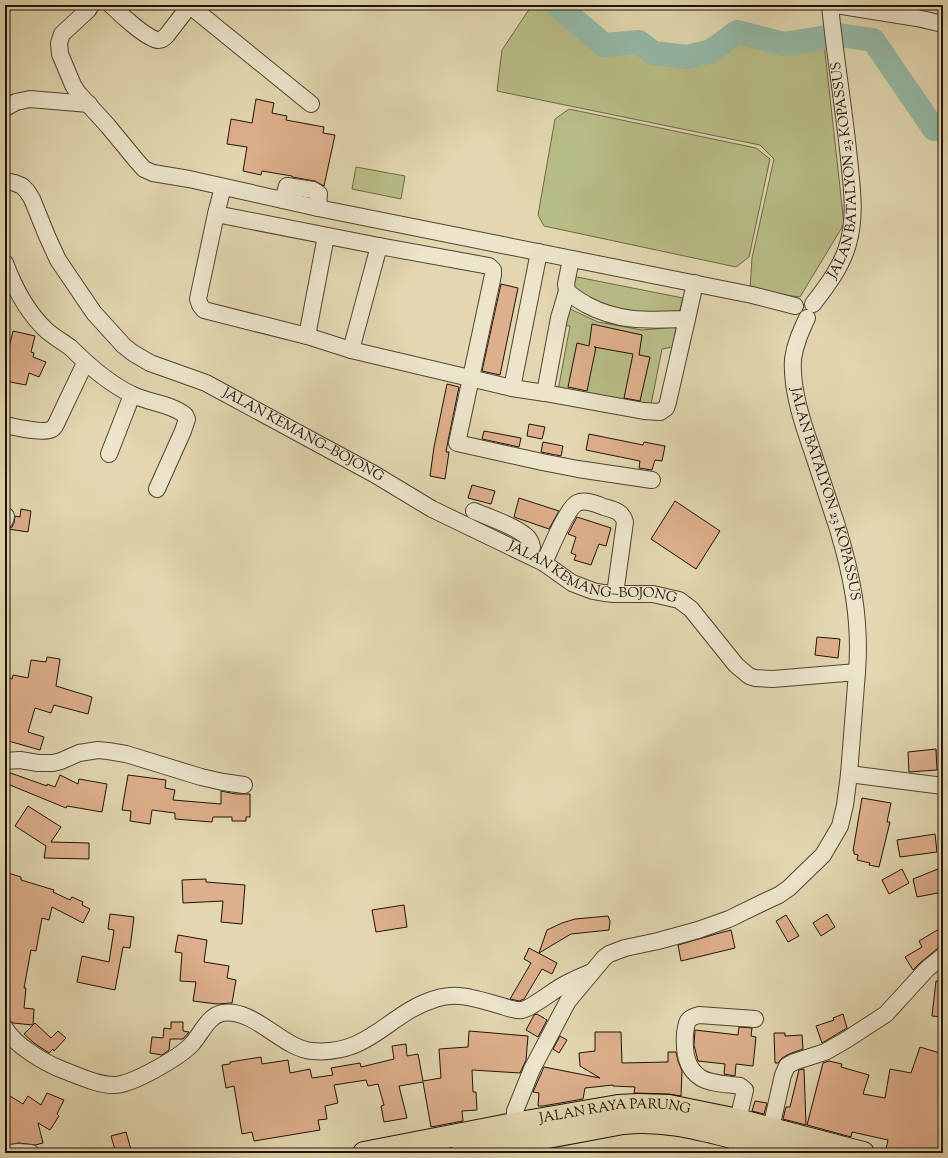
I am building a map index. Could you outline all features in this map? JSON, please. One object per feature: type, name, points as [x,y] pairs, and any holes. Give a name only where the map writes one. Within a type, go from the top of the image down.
[{"type":"highway","name":"JALAN RAYA PARUNG","points":[[364,1153],[517,1140],[618,1106],[638,1105],[669,1106],[738,1120],[863,1153]]},
{"type":"highway","name":"JALAN RAYA PARUNG","points":[[462,1153],[517,1140],[640,1121],[670,1123],[702,1128],[797,1153]]},
{"type":"street","points":[[91,5],[88,10],[62,34],[59,44],[60,54],[73,85],[130,154],[144,169],[153,173],[189,179],[283,200],[287,186],[313,190],[319,194],[318,208],[752,295],[796,306],[796,314],[803,318],[810,311]]},
{"type":"street","points":[[111,5],[140,31],[158,40],[167,35],[190,5],[312,104]]},
{"type":"street","name":"JALAN BATALYON 23 KOPASSUS","points":[[830,5],[851,181],[851,233],[848,245],[836,272],[810,311],[794,351],[793,365],[795,384],[803,424],[837,525],[852,582],[858,621],[859,648],[856,672]]},
{"type":"street","points":[[836,5],[935,21],[943,24]]},
{"type":"street","points":[[5,108],[16,102],[30,99],[89,104]]},
{"type":"street","name":"JALAN KEMANG–BOJONG","points":[[5,181],[22,186],[27,191],[32,199],[51,247],[65,272],[94,313],[124,346],[150,363],[206,383],[374,474],[432,509],[544,563],[572,583],[593,591],[615,594],[653,594],[679,600],[691,609],[736,665],[749,676],[755,678],[786,679],[856,672]]},
{"type":"street","points":[[223,187],[198,299],[201,308],[307,336],[351,350],[471,377],[512,388],[644,411],[660,412],[666,408],[668,402],[695,283]]},
{"type":"street","points":[[216,214],[491,267],[493,275],[457,443],[578,469],[652,480]]},
{"type":"street","points":[[307,336],[326,236]]},
{"type":"street","points":[[351,350],[378,246]]},
{"type":"street","points":[[512,388],[539,252]]},
{"type":"street","points":[[545,393],[559,318],[567,291],[566,284],[571,259]]},
{"type":"street","points":[[5,263],[13,282],[31,312],[46,330],[70,347],[85,363],[116,386],[132,395],[182,412],[185,415],[187,419],[184,431],[157,489]]},
{"type":"street","points":[[567,291],[575,298],[612,316],[641,320],[687,319]]},
{"type":"street","points":[[5,425],[47,431],[52,429],[56,424],[85,363]]},
{"type":"street","points":[[108,454],[132,395]]},
{"type":"street","points":[[544,563],[565,519],[574,505],[585,502],[613,509],[623,516],[625,522],[615,594]]},
{"type":"street","points":[[474,511],[527,536],[532,546],[528,555]]},
{"type":"street","points":[[517,1140],[515,1111],[532,1069],[568,1001],[604,958],[616,951],[698,930],[729,919],[779,895],[789,888],[822,855],[840,826],[845,805],[849,774],[856,672]]},
{"type":"street","points":[[5,761],[20,760],[38,763],[53,763],[61,762],[79,753],[98,750],[108,751],[126,754],[201,777],[244,785]]},
{"type":"street","points":[[849,774],[943,786]]},
{"type":"street","points":[[771,1128],[782,1075],[787,1066],[794,1062],[825,1052],[886,1014],[927,969],[943,956]]},
{"type":"street","points":[[5,1028],[11,1036],[38,1058],[50,1065],[106,1084],[120,1084],[129,1082],[181,1054],[192,1044],[208,1022],[221,1013],[248,1017],[289,1042],[310,1051],[340,1049],[366,1040],[417,1005],[435,998],[455,995],[511,1009],[523,1010],[562,986],[592,971]]},
{"type":"street","points":[[738,1120],[745,1090],[740,1086],[712,1082],[703,1079],[695,1073],[690,1067],[686,1055],[686,1027],[688,1021],[698,1015],[755,1019]]},
{"type":"street","points":[[12,1153],[31,1153]]},
{"type":"green space","points":[[532,5],[545,5],[603,54],[638,50],[654,63],[690,65],[712,59],[738,37],[761,46],[785,49],[824,43],[844,224],[800,297],[750,290],[752,258],[774,159],[760,145],[497,91],[502,50]]},
{"type":"green space","points":[[569,109],[756,148],[770,159],[749,257],[736,267],[544,226],[538,215],[555,119]]},
{"type":"green space","points":[[356,167],[405,176],[401,199],[352,189]]},
{"type":"green space","points":[[572,276],[683,298],[678,317],[640,321],[568,296]]},
{"type":"green space","points":[[566,307],[598,322],[642,330],[676,327],[673,347],[662,349],[649,415],[557,396],[570,326],[562,325]]},
{"type":"building","points":[[256,99],[274,103],[272,113],[287,116],[286,120],[324,127],[323,133],[335,135],[324,186],[315,181],[292,176],[262,171],[261,175],[243,171],[247,147],[227,144],[231,119],[252,123]]},
{"type":"building","points":[[501,284],[518,288],[500,375],[482,371]]},
{"type":"building","points":[[592,324],[642,335],[639,355],[650,357],[640,401],[624,398],[633,354],[596,347],[587,391],[568,387],[577,343],[589,346]]},
{"type":"building","points":[[13,331],[35,336],[31,352],[34,353],[33,357],[46,362],[39,377],[29,373],[26,385],[5,381],[5,356],[9,348]]},
{"type":"building","points":[[447,384],[459,387],[446,452],[449,452],[445,479],[430,476],[434,447]]},
{"type":"building","points":[[529,424],[545,427],[542,439],[527,436]]},
{"type":"building","points":[[484,431],[521,438],[519,447],[482,439]]},
{"type":"building","points":[[589,434],[643,445],[644,442],[665,446],[662,461],[655,460],[652,470],[639,468],[640,461],[586,450]]},
{"type":"building","points":[[543,442],[563,446],[561,456],[541,452]]},
{"type":"building","points":[[472,485],[495,491],[491,504],[468,498]]},
{"type":"building","points":[[519,498],[559,511],[549,529],[514,517]]},
{"type":"building","points":[[675,501],[720,531],[696,569],[651,539]]},
{"type":"building","points":[[21,509],[31,511],[28,532],[8,529],[12,527],[15,516],[20,517]]},
{"type":"building","points":[[577,517],[611,528],[606,546],[599,544],[591,565],[574,560],[576,555],[571,553],[576,537],[568,534]]},
{"type":"building","points":[[817,637],[840,639],[838,658],[815,655]]},
{"type":"building","points":[[47,657],[60,659],[56,686],[92,697],[88,714],[54,705],[51,713],[35,708],[28,732],[44,737],[40,750],[5,740],[5,675],[12,679],[13,675],[28,678],[31,660],[46,662]]},
{"type":"building","points":[[936,749],[937,770],[909,772],[908,752]]},
{"type":"building","points":[[5,771],[47,786],[47,784],[55,787],[60,775],[78,784],[79,779],[107,784],[102,812],[67,806],[66,808],[5,783]]},
{"type":"building","points":[[128,775],[166,780],[165,788],[175,790],[173,800],[221,804],[221,791],[236,794],[250,794],[250,817],[246,817],[246,821],[232,821],[232,817],[213,817],[212,822],[175,819],[175,813],[152,810],[150,824],[130,821],[131,811],[122,810]]},
{"type":"building","points":[[862,798],[891,803],[887,822],[890,822],[879,867],[857,860],[858,855],[854,854],[853,851]]},
{"type":"building","points":[[28,806],[61,827],[51,842],[89,843],[89,859],[44,858],[46,846],[15,826]]},
{"type":"building","points":[[935,834],[937,852],[900,857],[897,840]]},
{"type":"building","points":[[943,867],[943,892],[917,897],[913,879]]},
{"type":"building","points":[[902,869],[909,883],[889,894],[882,880]]},
{"type":"building","points":[[5,872],[21,877],[21,880],[54,890],[53,892],[70,900],[72,897],[83,902],[82,905],[90,909],[83,923],[52,907],[49,920],[42,918],[36,951],[31,950],[24,988],[26,988],[24,1008],[34,1009],[33,1025],[13,1023],[5,1019],[9,973],[5,972],[8,952],[5,951],[5,921],[8,908],[5,908]]},
{"type":"building","points":[[206,879],[206,882],[245,885],[242,924],[221,922],[223,901],[183,903],[182,880]]},
{"type":"building","points":[[404,905],[407,927],[376,932],[372,910]]},
{"type":"building","points":[[110,914],[134,917],[130,948],[123,947],[115,990],[77,982],[82,956],[109,962],[114,930],[108,929]]},
{"type":"building","points":[[827,914],[835,927],[821,936],[813,923]]},
{"type":"building","points":[[786,915],[799,936],[788,942],[776,921]]},
{"type":"building","points":[[608,916],[610,921],[609,930],[571,934],[539,953],[547,930],[575,919]]},
{"type":"building","points":[[939,929],[943,937],[943,947],[937,949],[913,970],[905,957],[922,947],[919,941]]},
{"type":"building","points":[[731,930],[735,948],[681,961],[678,945]]},
{"type":"building","points":[[178,935],[207,940],[204,962],[229,966],[227,978],[236,980],[232,1003],[217,1004],[193,1001],[196,982],[180,981],[182,953],[175,952]]},
{"type":"building","points":[[529,948],[557,963],[552,974],[542,969],[524,999],[519,1001],[510,999],[531,963],[524,959]]},
{"type":"building","points":[[936,981],[943,982],[943,1017],[932,1016]]},
{"type":"building","points":[[537,1014],[547,1020],[538,1037],[526,1030],[534,1015]]},
{"type":"building","points":[[843,1014],[847,1028],[822,1043],[816,1026],[834,1020],[833,1018]]},
{"type":"building","points":[[171,1022],[183,1022],[183,1031],[189,1032],[183,1039],[170,1039],[169,1050],[162,1055],[150,1053],[152,1037],[163,1038],[164,1028],[171,1029]]},
{"type":"building","points":[[35,1023],[51,1038],[58,1031],[66,1038],[54,1051],[53,1049],[49,1053],[24,1034]]},
{"type":"building","points":[[739,1027],[752,1028],[751,1036],[756,1037],[753,1066],[736,1064],[735,1076],[724,1074],[725,1064],[698,1061],[694,1045],[695,1030],[738,1035]]},
{"type":"building","points":[[469,1031],[528,1036],[526,1060],[520,1073],[472,1070],[473,1092],[476,1092],[477,1110],[462,1111],[463,1121],[431,1127],[423,1082],[399,1086],[407,1118],[384,1122],[381,1106],[384,1105],[378,1084],[368,1086],[366,1080],[334,1085],[338,1103],[325,1106],[327,1119],[318,1120],[320,1130],[254,1141],[252,1132],[242,1134],[234,1086],[226,1088],[222,1065],[230,1064],[230,1062],[261,1057],[262,1064],[288,1060],[290,1073],[310,1069],[312,1078],[333,1075],[331,1068],[360,1063],[361,1067],[394,1059],[392,1046],[406,1044],[407,1056],[418,1054],[423,1081],[441,1078],[439,1049],[468,1047]]},
{"type":"building","points":[[595,1032],[621,1032],[622,1063],[668,1062],[668,1052],[676,1052],[682,1071],[681,1096],[669,1094],[634,1093],[635,1087],[613,1085],[585,1088],[583,1099],[538,1106],[539,1093],[533,1092],[544,1067],[600,1078],[580,1066],[579,1053],[595,1051]]},
{"type":"building","points":[[774,1033],[785,1033],[785,1036],[802,1035],[803,1049],[789,1054],[782,1058],[778,1063],[775,1063]]},
{"type":"building","points":[[560,1036],[567,1040],[559,1053],[553,1049]]},
{"type":"building","points":[[920,1047],[943,1054],[943,1153],[885,1153],[888,1140],[852,1132],[851,1137],[807,1125],[823,1063],[829,1061],[842,1064],[841,1067],[869,1075],[863,1094],[885,1098],[890,1069],[911,1073]]},
{"type":"building","points":[[804,1069],[806,1125],[783,1119],[786,1107],[790,1107],[799,1070]]},
{"type":"building","points":[[5,1093],[23,1104],[28,1096],[41,1105],[47,1093],[64,1100],[57,1114],[59,1116],[50,1130],[38,1123],[43,1143],[35,1145],[19,1143],[5,1144]]},
{"type":"building","points":[[755,1101],[767,1103],[764,1114],[752,1111]]},
{"type":"building","points":[[126,1132],[132,1153],[116,1153],[111,1136]]},
{"type":"waterway","points":[[557,5],[604,45],[639,42],[653,53],[687,57],[711,51],[737,32],[784,44],[839,35],[873,40],[934,129]]}]
